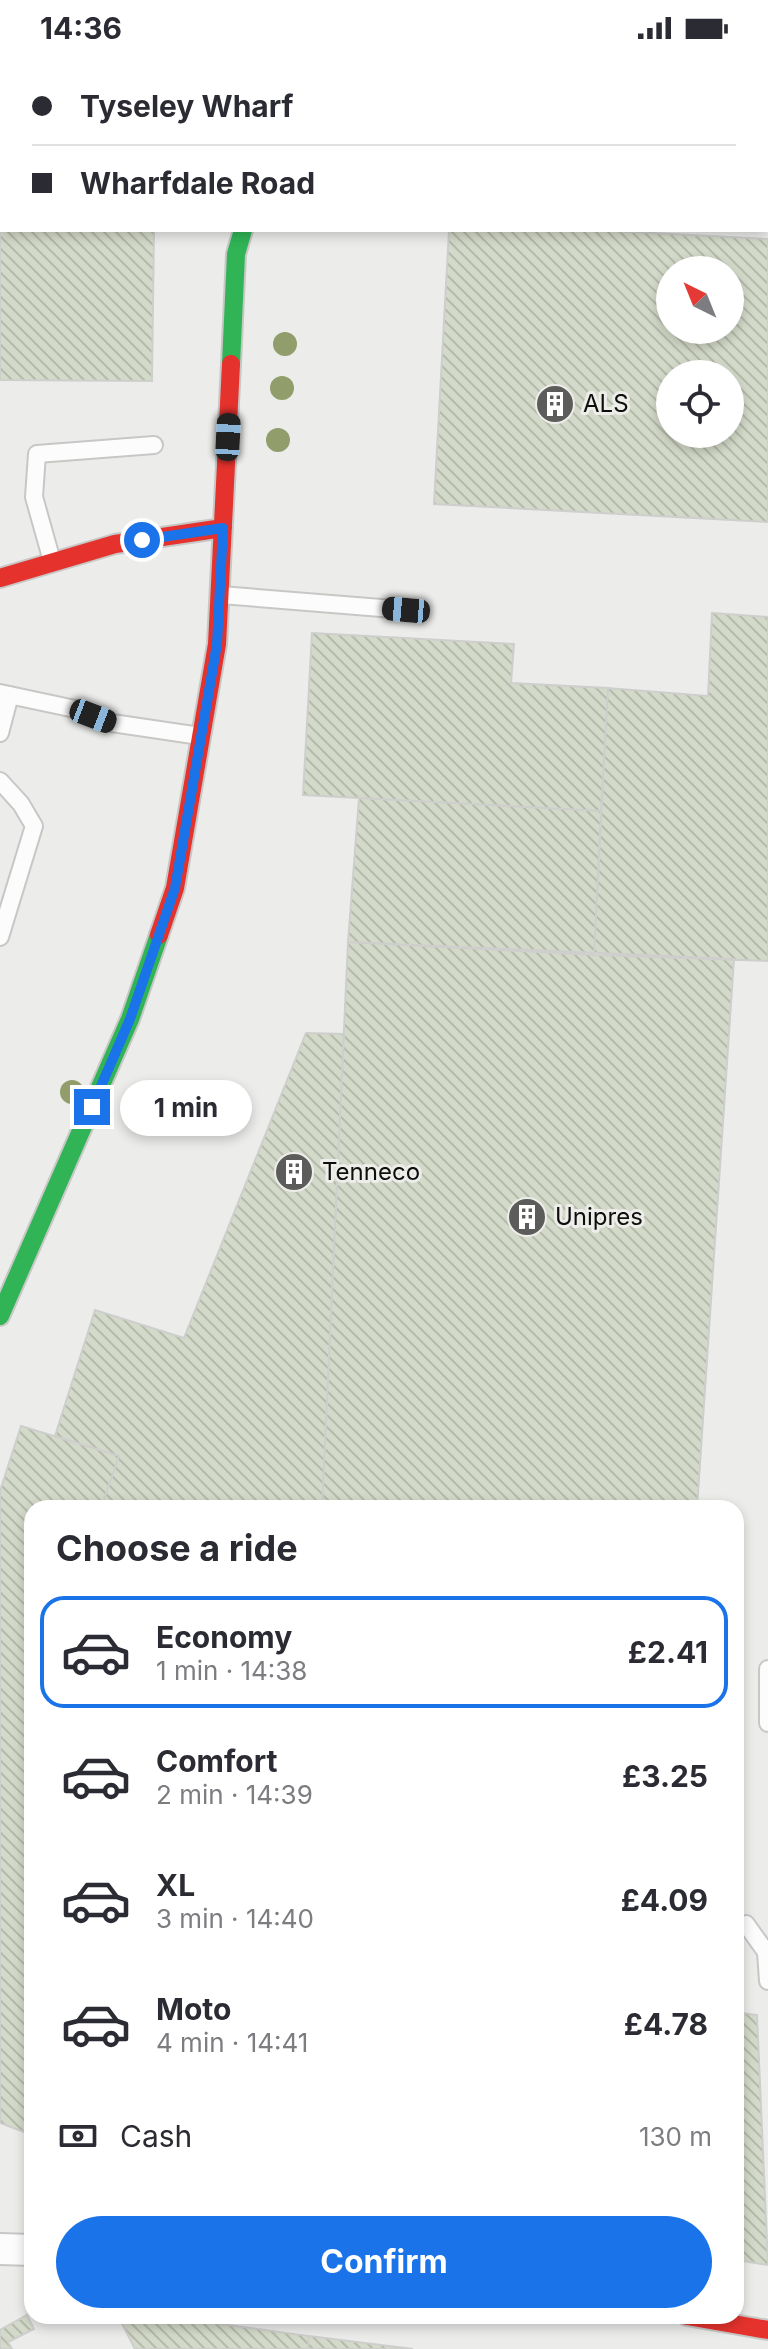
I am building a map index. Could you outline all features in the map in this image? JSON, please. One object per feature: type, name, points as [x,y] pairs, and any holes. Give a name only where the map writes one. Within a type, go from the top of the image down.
[{"type":"main road","points":[[0,1316],[140,990],[175,888],[217,644],[236,254],[242,232]]},
{"type":"main road","points":[[0,578],[115,544],[223,528]]},
{"type":"main road","points":[[733,2324],[768,2330]]},
{"type":"street","points":[[0,2249],[24,2250]]},
{"type":"lane","points":[[53,563],[34,497],[37,454],[154,445]]},
{"type":"lane","points":[[220,595],[406,610]]},
{"type":"lane","points":[[0,733],[5,694],[75,709],[112,723],[202,737]]},
{"type":"lane","points":[[0,781],[21,804],[34,826],[0,937]]},
{"type":"lane","points":[[768,1669],[768,1723]]},
{"type":"lane","points":[[746,1924],[766,1952],[768,1981]]},
{"type":"building","points":[[0,232],[154,232],[152,381],[0,380]]},
{"type":"building","name":"ALS","points":[[449,232],[633,232],[768,239],[768,522],[434,504]]},
{"type":"building","points":[[712,613],[768,617],[768,961],[594,955],[608,688],[708,696]]},
{"type":"building","points":[[312,633],[514,644],[511,683],[608,688],[601,811],[303,795]]},
{"type":"building","points":[[359,798],[601,811],[594,955],[348,942]]},
{"type":"building","name":"Unipres","points":[[348,942],[734,959],[698,1500],[322,1500]]},
{"type":"building","name":"Tenneco","points":[[306,1033],[344,1034],[322,1500],[104,1500],[119,1456],[55,1436],[95,1310],[184,1338]]},
{"type":"building","points":[[21,1426],[119,1456],[104,1500],[24,1500],[24,2132],[0,2123],[0,1491]]},
{"type":"building","points":[[744,2013],[757,2015],[768,2265],[744,2261]]},
{"type":"building","points":[[24,2317],[24,2324],[32,2324],[34,2329],[8,2342],[12,2349],[0,2349],[0,2330]]},
{"type":"building","points":[[122,2324],[220,2324],[309,2336],[308,2349],[135,2349]]},
{"type":"building","points":[[309,2336],[413,2349],[308,2349]]},
{"type":"traffic: fast","points":[[231,364],[236,254],[242,232]]},
{"type":"traffic: fast","points":[[0,1316],[130,1019],[159,935]]},
{"type":"traffic: jam","points":[[159,935],[175,888],[217,644],[231,364]]},
{"type":"traffic: jam","points":[[0,578],[115,544],[223,528]]},
{"type":"traffic: jam","points":[[733,2324],[768,2330]]},
{"type":"place","name":"ALS","points":[[555,404]]},
{"type":"place","name":"Tenneco","points":[[294,1172]]},
{"type":"place","name":"Unipres","points":[[527,1217]]},
{"type":"route","points":[[92,1107],[130,1019],[175,888],[217,644],[223,528],[142,540]]}]
